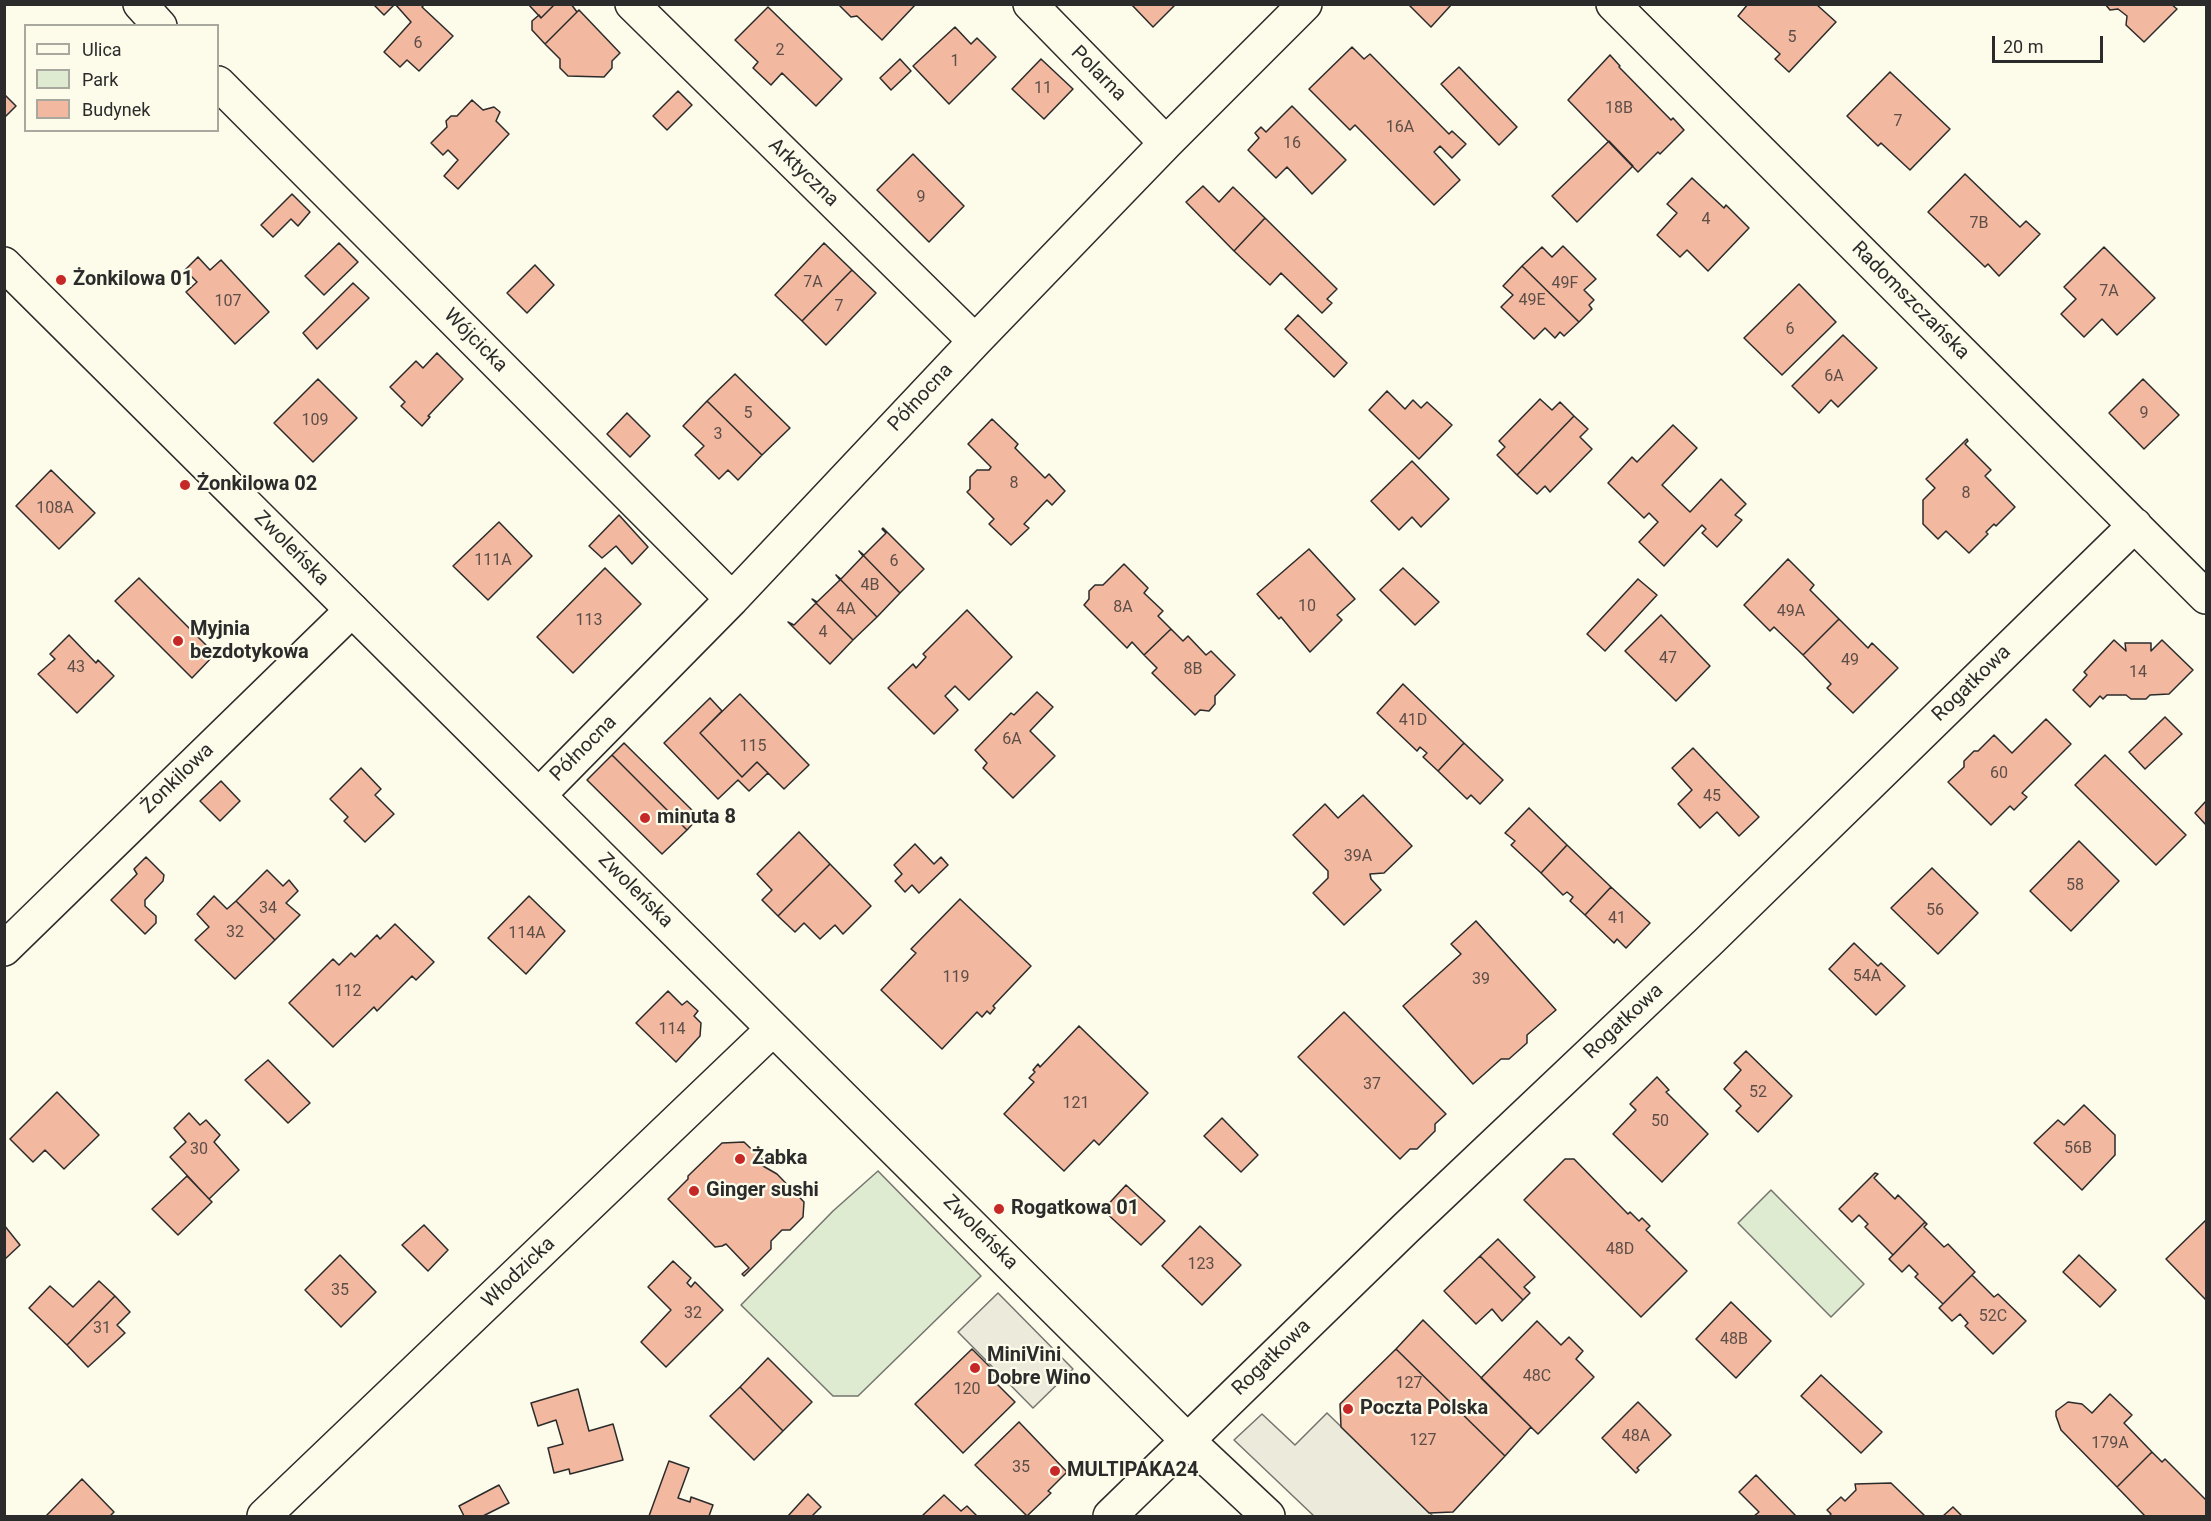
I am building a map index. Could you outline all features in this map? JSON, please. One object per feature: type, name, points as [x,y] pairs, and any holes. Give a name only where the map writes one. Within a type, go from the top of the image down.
[{"type":"street","points":[[140,4],[158,24]]},
{"type":"street","name":"Arktyczna","points":[[632,4],[975,341]]},
{"type":"street","name":"Polarna","points":[[1030,4],[1166,142]]},
{"type":"street","name":"Północna","points":[[538,795],[732,599],[1166,142],[1305,4]]},
{"type":"street","name":"Radomszczańska","points":[[1613,4],[2206,597]]},
{"type":"street","name":"Wójcicka","points":[[219,84],[732,599]]},
{"type":"street","name":"Zwoleńska","points":[[4,264],[1187,1440],[1268,1516]]},
{"type":"street","name":"Rogatkowa","points":[[1110,1516],[1406,1228],[1708,942],[2134,525]]},
{"type":"street","name":"Żonkilowa","points":[[4,949],[352,610]]},
{"type":"street","name":"Włodzicka","points":[[264,1516],[773,1029]]},
{"type":"green space","points":[[878,1171],[981,1276],[858,1396],[833,1396],[741,1305],[833,1211]]},
{"type":"green space","points":[[1771,1190],[1864,1284],[1831,1317],[1738,1223]]},
{"type":"shaded area","points":[[998,1293],[1073,1369],[1033,1408],[958,1332]]},
{"type":"shaded area","points":[[1327,1413],[1433,1516],[1314,1516],[1234,1440],[1262,1414],[1295,1445]]},
{"type":"building","points":[[373,4],[395,4],[384,15]]},
{"type":"building","points":[[395,4],[425,4],[422,7],[453,36],[419,71],[407,60],[400,67],[384,52],[411,22]]},
{"type":"building","points":[[528,4],[555,4],[541,18]]},
{"type":"building","points":[[555,4],[571,4],[577,12],[545,44],[532,30],[532,21],[539,15],[541,18]]},
{"type":"building","points":[[838,4],[916,4],[882,40],[857,16],[851,17]]},
{"type":"building","points":[[1131,4],[1176,4],[1153,27]]},
{"type":"building","points":[[1408,4],[1452,4],[1431,27]]},
{"type":"building","points":[[1748,4],[1816,4],[1836,22],[1789,72],[1775,59],[1780,54],[1738,16]]},
{"type":"building","points":[[2105,4],[2171,4],[2177,9],[2144,42],[2126,25],[2127,16],[2118,9],[2110,10]]},
{"type":"building","points":[[768,7],[842,79],[816,106],[782,73],[771,85],[753,68],[758,62],[735,40]]},
{"type":"building","points":[[579,10],[620,53],[612,61],[612,68],[604,77],[568,76],[560,68],[560,59],[545,44]]},
{"type":"building","points":[[955,27],[971,44],[977,38],[996,57],[949,104],[913,66]]},
{"type":"building","points":[[1352,47],[1364,59],[1370,54],[1449,134],[1452,131],[1466,144],[1452,158],[1440,146],[1434,152],[1460,180],[1434,205],[1355,125],[1350,130],[1309,89]]},
{"type":"building","points":[[1610,55],[1671,120],[1673,118],[1684,130],[1638,172],[1568,100]]},
{"type":"building","points":[[900,59],[911,71],[891,90],[880,78]]},
{"type":"building","points":[[1041,59],[1073,89],[1044,119],[1012,89]]},
{"type":"building","points":[[1459,67],[1517,127],[1499,145],[1441,84]]},
{"type":"building","points":[[1890,72],[1950,129],[1910,170],[1881,143],[1878,146],[1847,116]]},
{"type":"building","points":[[678,91],[692,105],[667,130],[653,116]]},
{"type":"building","points":[[4,94],[16,106],[4,118]]},
{"type":"building","points":[[472,100],[483,110],[494,107],[500,112],[496,121],[509,134],[458,189],[444,176],[458,160],[448,150],[443,155],[431,143],[447,127],[446,121],[451,116],[457,116]]},
{"type":"building","points":[[1292,106],[1346,160],[1312,194],[1287,167],[1276,178],[1248,150],[1259,138],[1255,133],[1261,127],[1266,132]]},
{"type":"building","points":[[1609,141],[1633,166],[1577,222],[1552,196]]},
{"type":"building","points":[[913,154],[964,206],[929,242],[877,190]]},
{"type":"building","points":[[1965,174],[2020,227],[2026,221],[2040,234],[1999,276],[1988,264],[1985,267],[1928,212]]},
{"type":"building","points":[[1692,178],[1724,208],[1726,205],[1749,228],[1708,271],[1687,250],[1680,257],[1657,235],[1677,213],[1667,204]]},
{"type":"building","points":[[1203,186],[1219,202],[1233,187],[1265,218],[1234,251],[1186,202]]},
{"type":"building","points":[[292,194],[310,212],[298,226],[291,219],[273,237],[261,225]]},
{"type":"building","points":[[1265,218],[1337,289],[1327,299],[1332,303],[1322,313],[1281,273],[1270,285],[1234,251]]},
{"type":"building","points":[[339,243],[358,262],[324,295],[305,276]]},
{"type":"building","points":[[824,243],[852,270],[802,321],[775,295]]},
{"type":"building","points":[[1563,246],[1596,279],[1584,290],[1594,300],[1589,305],[1592,309],[1579,322],[1522,266],[1542,247],[1552,257]]},
{"type":"building","points":[[2104,247],[2155,298],[2117,335],[2102,319],[2084,337],[2061,314],[2076,299],[2064,287]]},
{"type":"building","points":[[198,257],[210,270],[221,260],[269,312],[235,344],[186,292],[197,282],[185,270]]},
{"type":"building","points":[[535,265],[554,285],[527,313],[507,293]]},
{"type":"building","points":[[1522,266],[1579,322],[1564,336],[1560,332],[1555,338],[1545,328],[1534,339],[1501,307],[1513,295],[1503,286]]},
{"type":"building","points":[[852,270],[876,293],[826,345],[802,321]]},
{"type":"building","points":[[353,283],[369,298],[317,349],[303,333]]},
{"type":"building","points":[[1799,284],[1836,322],[1782,375],[1744,338]]},
{"type":"building","points":[[1298,315],[1347,363],[1334,377],[1285,329]]},
{"type":"building","points":[[1843,335],[1877,368],[1838,407],[1831,400],[1819,413],[1792,386]]},
{"type":"building","points":[[437,353],[463,379],[428,416],[430,417],[422,426],[401,406],[405,402],[390,387],[416,361],[423,368]]},
{"type":"building","points":[[735,374],[790,428],[762,455],[707,401]]},
{"type":"building","points":[[318,379],[357,418],[313,462],[274,423]]},
{"type":"building","points":[[2143,379],[2179,415],[2144,449],[2109,413]]},
{"type":"building","points":[[1387,391],[1405,409],[1413,400],[1421,408],[1427,402],[1452,425],[1419,459],[1369,410]]},
{"type":"building","points":[[1540,399],[1552,410],[1560,402],[1574,416],[1517,475],[1497,455],[1505,447],[1499,441]]},
{"type":"building","points":[[707,401],[762,455],[738,480],[728,470],[719,479],[695,455],[704,446],[683,426]]},
{"type":"building","points":[[627,413],[650,436],[630,457],[607,434]]},
{"type":"building","points":[[1574,416],[1588,429],[1580,437],[1592,449],[1550,492],[1545,486],[1537,494],[1517,475]]},
{"type":"building","points":[[992,419],[1018,444],[1015,448],[1045,478],[1049,474],[1065,491],[1052,505],[1047,500],[1024,524],[1029,528],[1011,545],[989,524],[994,519],[967,492],[970,489],[970,477],[977,470],[989,470],[991,467],[968,444]]},
{"type":"building","points":[[1673,425],[1697,448],[1662,485],[1690,512],[1721,479],[1746,504],[1735,515],[1742,520],[1717,547],[1702,533],[1706,529],[1702,525],[1664,566],[1639,542],[1658,522],[1649,513],[1644,518],[1608,483],[1632,457],[1637,462]]},
{"type":"building","points":[[1967,439],[1965,444],[1991,470],[1985,476],[2015,507],[1996,526],[1994,524],[1986,532],[1988,534],[1969,553],[1946,531],[1938,539],[1923,524],[1923,500],[1935,488],[1926,479]]},
{"type":"building","points":[[1412,461],[1449,499],[1421,527],[1412,517],[1399,530],[1371,501]]},
{"type":"building","points":[[51,470],[95,513],[59,549],[16,506]]},
{"type":"building","points":[[619,515],[648,547],[632,564],[616,546],[602,558],[589,546]]},
{"type":"building","points":[[499,522],[532,556],[488,600],[453,566]]},
{"type":"building","points":[[883,528],[924,569],[900,593],[859,551],[864,555],[886,533]]},
{"type":"building","points":[[1309,549],[1355,599],[1337,615],[1342,620],[1310,652],[1281,617],[1279,619],[1257,594]]},
{"type":"building","points":[[859,551],[900,593],[877,617],[836,575],[841,579],[863,556]]},
{"type":"building","points":[[1788,559],[1814,585],[1810,590],[1839,619],[1803,655],[1774,627],[1770,631],[1744,605]]},
{"type":"building","points":[[1124,564],[1148,588],[1144,593],[1163,611],[1158,616],[1171,629],[1144,655],[1132,642],[1127,648],[1084,605],[1089,599],[1089,591],[1095,585],[1103,585]]},
{"type":"building","points":[[605,568],[641,604],[573,673],[537,637]]},
{"type":"building","points":[[1403,568],[1439,602],[1415,625],[1380,590]]},
{"type":"building","points":[[836,575],[877,617],[853,640],[812,599],[817,602],[840,580]]},
{"type":"building","name":"Myjnia bezdotykowa","points":[[139,578],[215,654],[192,678],[115,601]]},
{"type":"building","points":[[1638,579],[1657,595],[1605,651],[1587,634]]},
{"type":"building","points":[[816,603],[853,640],[830,664],[788,622],[794,625]]},
{"type":"building","points":[[967,610],[1012,657],[969,700],[955,686],[945,696],[958,710],[934,734],[888,688],[913,664],[916,668],[926,657],[923,654]]},
{"type":"building","points":[[1661,615],[1710,666],[1676,701],[1625,651]]},
{"type":"building","points":[[1839,619],[1868,648],[1872,643],[1898,668],[1853,713],[1827,688],[1831,684],[1803,655]]},
{"type":"building","points":[[1171,629],[1183,641],[1188,636],[1206,655],[1211,651],[1235,675],[1215,696],[1215,704],[1209,711],[1200,710],[1195,715],[1152,673],[1157,668],[1144,655]]},
{"type":"building","points":[[69,635],[96,663],[98,660],[114,676],[77,713],[38,674],[55,659],[50,654]]},
{"type":"building","points":[[2114,640],[2126,651],[2125,643],[2151,643],[2151,651],[2162,640],[2193,670],[2169,694],[2150,695],[2146,699],[2131,699],[2126,695],[2107,695],[2103,699],[2100,696],[2090,707],[2073,690],[2087,675],[2084,672]]},
{"type":"building","points":[[1403,684],[1464,743],[1438,771],[1423,757],[1427,753],[1420,747],[1417,751],[1377,713]]},
{"type":"building","points":[[1037,692],[1053,707],[1030,731],[1055,756],[1013,798],[983,768],[987,763],[975,750],[1011,713],[1014,715]]},
{"type":"building","points":[[740,694],[809,765],[784,789],[757,762],[742,777],[700,733]]},
{"type":"building","points":[[710,698],[722,711],[700,733],[742,777],[757,762],[768,773],[749,791],[738,780],[718,799],[664,743]]},
{"type":"building","points":[[2165,717],[2182,734],[2145,769],[2129,752]]},
{"type":"building","points":[[2046,719],[2071,744],[2022,793],[2027,797],[2014,810],[2010,806],[1991,825],[1948,782],[1964,767],[1964,761],[1994,735],[2012,753]]},
{"type":"building","points":[[624,743],[699,817],[687,830],[612,755]]},
{"type":"building","points":[[1464,743],[1503,780],[1480,804],[1471,795],[1467,799],[1438,771]]},
{"type":"building","points":[[1693,748],[1759,817],[1739,836],[1717,812],[1700,828],[1678,804],[1692,790],[1672,768]]},
{"type":"building","points":[[612,755],[687,830],[662,854],[587,780]]},
{"type":"building","points":[[2105,755],[2186,835],[2156,865],[2075,785]]},
{"type":"building","points":[[361,768],[381,789],[375,795],[394,814],[365,842],[344,821],[348,817],[330,799]]},
{"type":"building","points":[[221,781],[240,801],[220,821],[200,801]]},
{"type":"building","points":[[1363,795],[1412,846],[1384,873],[1370,874],[1371,879],[1381,890],[1344,925],[1313,893],[1328,878],[1328,871],[1293,835],[1325,804],[1338,818]]},
{"type":"building","points":[[2206,801],[2206,825],[2195,813]]},
{"type":"building","points":[[1529,808],[1567,845],[1541,873],[1511,845],[1515,841],[1505,833]]},
{"type":"building","points":[[799,832],[830,864],[778,916],[762,900],[772,890],[757,874]]},
{"type":"building","points":[[2079,841],[2119,881],[2071,931],[2030,891]]},
{"type":"building","points":[[915,844],[934,864],[941,857],[948,865],[919,893],[912,885],[905,892],[895,881],[902,874],[894,865]]},
{"type":"building","points":[[1567,845],[1611,887],[1585,915],[1570,901],[1573,897],[1567,892],[1563,895],[1541,873]]},
{"type":"building","points":[[146,857],[164,875],[163,881],[145,900],[145,906],[156,916],[156,923],[145,934],[111,900],[137,874],[134,869]]},
{"type":"building","points":[[830,864],[871,906],[843,934],[835,925],[820,939],[804,923],[795,932],[778,916]]},
{"type":"building","points":[[1932,868],[1978,913],[1938,954],[1891,908]]},
{"type":"building","points":[[267,870],[283,886],[289,880],[298,891],[286,903],[300,915],[275,940],[236,901]]},
{"type":"building","points":[[1611,887],[1650,923],[1626,948],[1617,939],[1614,943],[1585,915]]},
{"type":"building","points":[[214,896],[227,909],[236,901],[275,940],[235,979],[195,940],[209,927],[197,914]]},
{"type":"building","points":[[529,896],[565,931],[526,974],[488,938]]},
{"type":"building","points":[[960,899],[1031,966],[993,1006],[995,1008],[990,1014],[987,1011],[982,1017],[977,1012],[942,1049],[881,990],[916,953],[911,949]]},
{"type":"building","points":[[1476,921],[1556,1010],[1527,1035],[1527,1043],[1509,1059],[1501,1059],[1473,1084],[1403,1006],[1461,954],[1451,944]]},
{"type":"building","points":[[395,924],[434,962],[416,980],[412,976],[377,1011],[374,1007],[333,1047],[289,1003],[333,959],[339,965],[351,953],[355,957],[377,935],[380,939]]},
{"type":"building","points":[[1854,943],[1878,966],[1881,963],[1905,986],[1876,1015],[1829,969]]},
{"type":"building","points":[[668,991],[682,1005],[687,1001],[698,1011],[694,1016],[701,1023],[700,1036],[676,1062],[636,1023]]},
{"type":"building","points":[[1344,1012],[1446,1114],[1435,1124],[1435,1131],[1417,1149],[1410,1149],[1400,1159],[1298,1057]]},
{"type":"building","points":[[1079,1026],[1148,1093],[1099,1145],[1094,1140],[1064,1171],[1004,1114],[1034,1082],[1029,1078],[1035,1072],[1033,1070],[1038,1064],[1040,1067]]},
{"type":"building","points":[[1746,1051],[1792,1096],[1758,1132],[1736,1111],[1741,1106],[1724,1089],[1741,1070],[1734,1063]]},
{"type":"building","points":[[268,1060],[310,1103],[288,1123],[245,1080]]},
{"type":"building","points":[[1657,1077],[1669,1090],[1666,1092],[1708,1134],[1662,1182],[1613,1134],[1636,1110],[1630,1104]]},
{"type":"building","points":[[57,1092],[99,1135],[64,1169],[45,1150],[33,1162],[10,1139]]},
{"type":"building","points":[[2084,1105],[2115,1135],[2115,1155],[2082,1190],[2034,1143],[2058,1120],[2064,1125]]},
{"type":"building","points":[[189,1113],[200,1125],[206,1120],[220,1135],[214,1142],[239,1170],[209,1199],[170,1157],[186,1142],[174,1128]]},
{"type":"building","points":[[1222,1118],[1258,1155],[1241,1172],[1204,1136]]},
{"type":"building","points":[[744,1142],[765,1162],[763,1166],[777,1174],[804,1202],[803,1217],[790,1230],[782,1230],[771,1241],[771,1249],[744,1276],[742,1274],[749,1268],[726,1244],[715,1247],[668,1199],[722,1143]]},
{"type":"building","points":[[1565,1159],[1574,1159],[1628,1214],[1630,1212],[1639,1221],[1642,1218],[1650,1226],[1646,1230],[1687,1271],[1641,1317],[1524,1200]]},
{"type":"building","points":[[1875,1173],[1878,1174],[1874,1178],[1895,1199],[1898,1195],[1925,1222],[1893,1255],[1865,1227],[1868,1224],[1859,1215],[1852,1222],[1839,1209]]},
{"type":"building","points":[[187,1176],[212,1202],[178,1235],[152,1209]]},
{"type":"building","points":[[1126,1185],[1165,1221],[1141,1245],[1103,1210]]},
{"type":"building","points":[[2206,1220],[2206,1300],[2166,1259]]},
{"type":"building","points":[[1925,1222],[1927,1224],[1924,1227],[1944,1247],[1948,1244],[1975,1272],[1943,1304],[1915,1277],[1918,1274],[1909,1265],[1902,1272],[1889,1259]]},
{"type":"building","points":[[4,1225],[20,1245],[4,1260]]},
{"type":"building","points":[[424,1225],[448,1250],[428,1271],[402,1245]]},
{"type":"building","points":[[1200,1226],[1241,1265],[1202,1305],[1162,1266]]},
{"type":"building","points":[[1498,1239],[1535,1277],[1524,1287],[1530,1293],[1523,1300],[1480,1256]]},
{"type":"building","points":[[340,1255],[376,1292],[341,1327],[305,1290]]},
{"type":"building","points":[[2079,1255],[2116,1290],[2100,1307],[2063,1272]]},
{"type":"building","points":[[1480,1256],[1523,1300],[1502,1321],[1492,1309],[1476,1324],[1444,1291]]},
{"type":"building","points":[[673,1261],[691,1278],[687,1283],[691,1287],[695,1282],[723,1310],[666,1367],[641,1342],[671,1310],[648,1287]]},
{"type":"building","points":[[1972,1275],[1994,1297],[1998,1294],[2026,1321],[1993,1354],[1965,1326],[1968,1323],[1960,1314],[1952,1321],[1939,1308]]},
{"type":"building","points":[[99,1281],[115,1296],[67,1345],[29,1308],[50,1286],[73,1307]]},
{"type":"building","points":[[115,1296],[130,1312],[117,1325],[125,1333],[88,1367],[67,1345]]},
{"type":"building","points":[[1731,1302],[1771,1341],[1736,1378],[1696,1339]]},
{"type":"building","points":[[1423,1320],[1531,1427],[1505,1456],[1396,1349]]},
{"type":"building","points":[[1537,1321],[1561,1345],[1569,1337],[1583,1351],[1576,1359],[1594,1377],[1538,1434],[1481,1378]]},
{"type":"building","points":[[972,1349],[996,1373],[991,1378],[1015,1402],[963,1453],[915,1404]]},
{"type":"building","points":[[1396,1349],[1505,1456],[1453,1512],[1429,1513],[1341,1427],[1340,1404]]},
{"type":"building","points":[[768,1358],[812,1402],[783,1431],[740,1387]]},
{"type":"building","points":[[1821,1375],[1882,1432],[1861,1453],[1801,1396]]},
{"type":"building","points":[[740,1387],[783,1431],[754,1460],[710,1416]]},
{"type":"building","points":[[578,1389],[589,1431],[613,1424],[623,1460],[570,1474],[569,1469],[554,1473],[548,1448],[563,1444],[556,1420],[538,1426],[531,1403]]},
{"type":"building","points":[[2110,1394],[2132,1415],[2124,1423],[2152,1452],[2117,1487],[2061,1430],[2056,1416],[2056,1411],[2068,1402],[2082,1404],[2092,1413]]},
{"type":"building","points":[[1638,1402],[1671,1435],[1637,1468],[1639,1470],[1636,1473],[1602,1438]]},
{"type":"building","points":[[1019,1422],[1067,1472],[1048,1491],[1051,1493],[1027,1516],[975,1465]]},
{"type":"building","points":[[2152,1452],[2162,1462],[2165,1459],[2206,1500],[2206,1516],[2145,1516],[2117,1487]]},
{"type":"building","points":[[669,1461],[689,1468],[678,1498],[690,1502],[691,1497],[713,1505],[709,1516],[649,1516]]},
{"type":"building","points":[[1756,1475],[1796,1516],[1754,1516],[1759,1512],[1739,1492]]},
{"type":"building","points":[[82,1479],[114,1512],[110,1516],[46,1516]]},
{"type":"building","points":[[1891,1483],[1925,1516],[1829,1516],[1831,1514],[1827,1510],[1841,1497],[1845,1501],[1856,1490],[1855,1484]]},
{"type":"building","points":[[499,1485],[509,1503],[483,1516],[464,1516],[459,1506]]},
{"type":"building","points":[[808,1494],[821,1507],[812,1516],[788,1516]]},
{"type":"building","points":[[944,1495],[961,1511],[967,1506],[977,1516],[922,1516]]},
{"type":"building","points":[[1953,1507],[1962,1516],[1943,1516]]},
{"type":"place","name":"Żonkilowa 01","points":[[61,280]]},
{"type":"place","name":"Żonkilowa 02","points":[[185,485]]},
{"type":"place","name":"Myjnia bezdotykowa","points":[[178,641]]},
{"type":"place","name":"minuta 8","points":[[645,818]]},
{"type":"place","name":"Żabka","points":[[740,1159]]},
{"type":"place","name":"Ginger sushi","points":[[694,1191]]},
{"type":"place","name":"Rogatkowa 01","points":[[999,1209]]},
{"type":"place","name":"MiniVini Dobre Wino","points":[[975,1368]]},
{"type":"place","name":"Poczta Polska","points":[[1348,1409]]},
{"type":"place","name":"MULTIPAKA24","points":[[1055,1471]]}]
